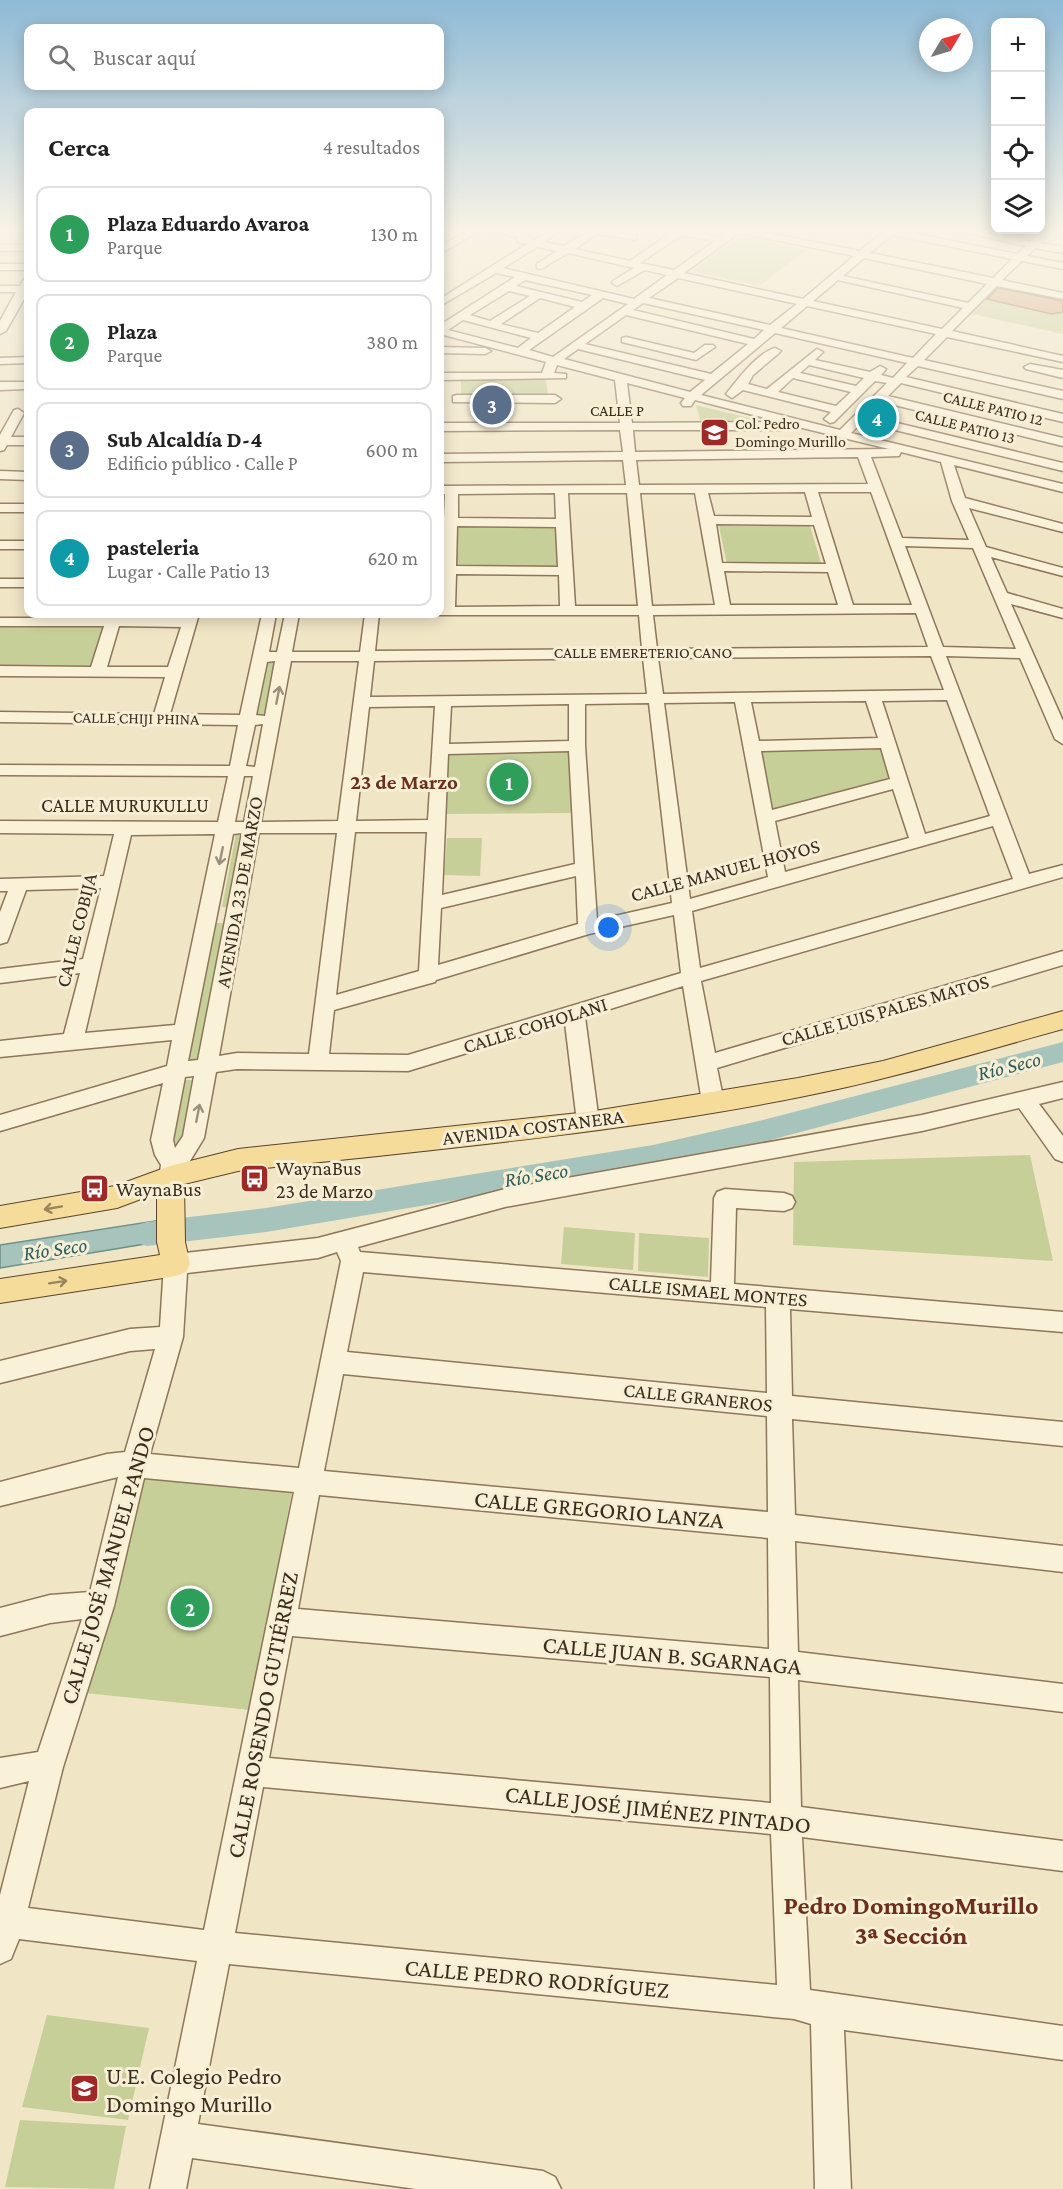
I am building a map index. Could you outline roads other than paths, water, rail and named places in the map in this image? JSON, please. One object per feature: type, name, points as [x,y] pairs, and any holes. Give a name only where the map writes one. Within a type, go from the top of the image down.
[{"type":"main road","name":"AVENIDA COSTANERA","points":[[0,1218],[117,1197],[171,1170],[271,1156],[588,1122],[798,1088],[883,1070],[1063,1020]]},
{"type":"main road","name":"CALLE JOSÉ MANUEL PANDO","points":[[171,1170],[173,1240]]},
{"type":"main road","points":[[0,1291],[173,1240]]},
{"type":"street","points":[[444,332],[793,422],[1063,488]]},
{"type":"street","points":[[529,332],[540,337]]},
{"type":"street","points":[[444,350],[519,352],[540,337],[559,332]]},
{"type":"street","points":[[457,377],[457,413],[557,413],[549,365],[575,345],[576,332]]},
{"type":"street","points":[[608,353],[637,332]]},
{"type":"street","points":[[715,332],[778,352],[810,358],[873,377],[1061,414]]},
{"type":"street","points":[[694,427],[687,401],[770,332]]},
{"type":"street","points":[[787,332],[1063,394]]},
{"type":"street","points":[[942,332],[1063,359]]},
{"type":"street","points":[[844,433],[946,333]]},
{"type":"street","points":[[723,404],[744,382],[747,374],[802,336]]},
{"type":"street","points":[[626,340],[696,357],[704,346]]},
{"type":"street","points":[[774,389],[828,342]]},
{"type":"street","points":[[575,345],[774,389],[790,398],[839,410]]},
{"type":"street","points":[[504,351],[506,377]]},
{"type":"street","points":[[0,361],[24,360]]},
{"type":"street","points":[[1020,364],[1063,374]]},
{"type":"street","points":[[444,377],[594,376],[600,372]]},
{"type":"street","points":[[791,374],[859,390]]},
{"type":"street","points":[[821,427],[873,377]]},
{"type":"street","points":[[621,378],[650,652],[691,977],[708,1063],[713,1102]]},
{"type":"street","points":[[806,402],[825,382]]},
{"type":"street","points":[[0,386],[24,386]]},
{"type":"street","points":[[772,416],[790,398]]},
{"type":"street","name":"CALLE PATIO 12","points":[[880,398],[1063,442]]},
{"type":"street","points":[[0,413],[23,413]]},
{"type":"street","points":[[2,444],[23,413]]},
{"type":"street","name":"CALLE P","points":[[444,424],[457,413],[557,413],[625,426],[774,426],[793,422]]},
{"type":"street","points":[[1011,475],[1061,414]]},
{"type":"street","name":"CALLE PATIO 13","points":[[860,418],[1063,467]]},
{"type":"street","points":[[2,444],[24,441]]},
{"type":"street","points":[[444,458],[888,454],[902,448]]},
{"type":"street","points":[[864,454],[1023,882]]},
{"type":"street","points":[[948,459],[947,466],[959,501],[1063,739]]},
{"type":"street","points":[[0,475],[24,476]]},
{"type":"street","points":[[700,488],[708,520],[723,608]]},
{"type":"street","points":[[810,488],[846,608]]},
{"type":"street","points":[[444,603],[450,522],[446,490],[877,488]]},
{"type":"street","points":[[561,489],[568,610]]},
{"type":"street","points":[[959,501],[1063,528]]},
{"type":"street","points":[[0,508],[24,508]]},
{"type":"street","points":[[708,520],[819,521]]},
{"type":"street","points":[[450,522],[563,523]]},
{"type":"street","points":[[898,542],[979,547],[1063,572]]},
{"type":"street","points":[[0,545],[24,545]]},
{"type":"street","points":[[717,567],[833,567]]},
{"type":"street","points":[[448,570],[566,571]]},
{"type":"street","points":[[0,583],[24,583]]},
{"type":"street","points":[[1000,596],[1063,614]]},
{"type":"street","points":[[444,611],[723,608],[921,609]]},
{"type":"street","points":[[0,622],[190,618],[161,717]]},
{"type":"street","name":"AVENIDA 23 DE MARZO","points":[[171,1170],[162,1140],[268,618]]},
{"type":"street","name":"AVENIDA 23 DE MARZO","points":[[171,1170],[193,1138],[291,618]]},
{"type":"street","points":[[318,1063],[372,618]]},
{"type":"street","points":[[98,670],[113,621]]},
{"type":"street","name":"CALLE EMERETERIO CANO","points":[[260,657],[650,652],[938,651],[1026,654]]},
{"type":"street","points":[[0,671],[175,672]]},
{"type":"street","points":[[362,702],[952,695]]},
{"type":"street","points":[[742,697],[777,879]]},
{"type":"street","points":[[873,697],[918,840]]},
{"type":"street","points":[[577,699],[577,746],[588,928]]},
{"type":"street","points":[[428,977],[443,701]]},
{"type":"street","name":"CALLE CHIJI PHINA","points":[[0,717],[273,720]]},
{"type":"street","points":[[752,746],[888,743]]},
{"type":"street","points":[[440,749],[577,746]]},
{"type":"street","points":[[0,770],[262,771]]},
{"type":"street","points":[[765,818],[900,782]]},
{"type":"street","name":"CALLE MANUEL HOYOS","points":[[326,1005],[428,977],[588,928],[683,907],[998,819]]},
{"type":"street","name":"CALLE MURUKULLU","points":[[0,827],[124,829],[436,826]]},
{"type":"street","name":"CALLE COBIJA","points":[[72,1041],[124,829]]},
{"type":"street","points":[[432,904],[584,868]]},
{"type":"street","name":"CALLE COHOLANI","points":[[0,1123],[176,1071],[253,1060],[408,1063],[691,977],[1063,871]]},
{"type":"street","points":[[0,937],[9,885],[111,882]]},
{"type":"street","points":[[209,913],[236,914]]},
{"type":"street","name":"CALLE LUIS PALES MATOS","points":[[708,1063],[1063,958]]},
{"type":"street","points":[[0,976],[91,965]]},
{"type":"street","points":[[574,1012],[588,1122]]},
{"type":"street","points":[[0,1049],[184,1032]]},
{"type":"street","points":[[173,1240],[318,1248],[349,1252],[386,1228],[505,1198],[795,1144],[922,1123],[1063,1090]]},
{"type":"street","points":[[1024,1099],[1063,1153]]},
{"type":"street","points":[[722,1292],[725,1198],[784,1202]]},
{"type":"street","name":"CALLE JOSÉ MANUEL PANDO","points":[[5,1935],[48,1767],[100,1606],[134,1466],[171,1337],[173,1240]]},
{"type":"street","name":"CALLE ISMAEL MONTES","points":[[349,1252],[722,1292],[1063,1322]]},
{"type":"street","name":"CALLE ROSENDO GUTIÉRREZ","points":[[168,2189],[333,1362],[349,1252]]},
{"type":"street","points":[[778,1297],[786,1820],[794,2003]]},
{"type":"street","points":[[0,1372],[130,1340],[171,1337]]},
{"type":"street","name":"CALLE GRANEROS","points":[[333,1362],[1063,1434]]},
{"type":"street","name":"CALLE GREGORIO LANZA","points":[[0,1494],[107,1466],[134,1466],[781,1526],[1063,1559]]},
{"type":"street","points":[[0,1622],[58,1606],[78,1604],[100,1606]]},
{"type":"street","name":"CALLE JUAN B. SGARNAGA","points":[[281,1621],[783,1664],[1063,1698]]},
{"type":"street","points":[[0,1773],[33,1766],[48,1767]]},
{"type":"street","name":"CALLE JOSÉ JIMÉNEZ PINTADO","points":[[251,1771],[786,1820],[1063,1856]]},
{"type":"street","name":"CALLE PEDRO RODRÍGUEZ","points":[[5,1935],[216,1947],[794,2003],[827,2011],[1063,2043]]},
{"type":"street","points":[[827,2011],[833,2189]]},
{"type":"street","points":[[178,2139],[543,2189]]},
{"type":"water","name":"Río Seco","points":[[161,1220],[163,1241],[0,1268],[0,1245]]},
{"type":"waterway","name":"Río Seco","points":[[147,1234],[266,1220],[653,1156],[763,1131],[1063,1052]]},
{"type":"place","name":"Sub Alcaldía D-4","points":[[492,405]]},
{"type":"place","name":"pasteleria","points":[[877,418]]},
{"type":"place","name":"Col. Pedro Domingo Murillo","points":[[714,432]]},
{"type":"place","name":"Plaza Eduardo Avaroa","points":[[509,782]]},
{"type":"place","name":"WaynaBus 23 de Marzo","points":[[255,1179]]},
{"type":"place","name":"WaynaBus","points":[[95,1189]]},
{"type":"place","name":"Plaza","points":[[190,1608]]},
{"type":"place","name":"U.E. Colegio Pedro Domingo Murillo","points":[[85,2089]]},
{"type":"district","name":"23 de Marzo","points":[[404,782]]},
{"type":"district","name":"Pedro DomingoMurillo 3ª Sección","points":[[911,1920]]}]
